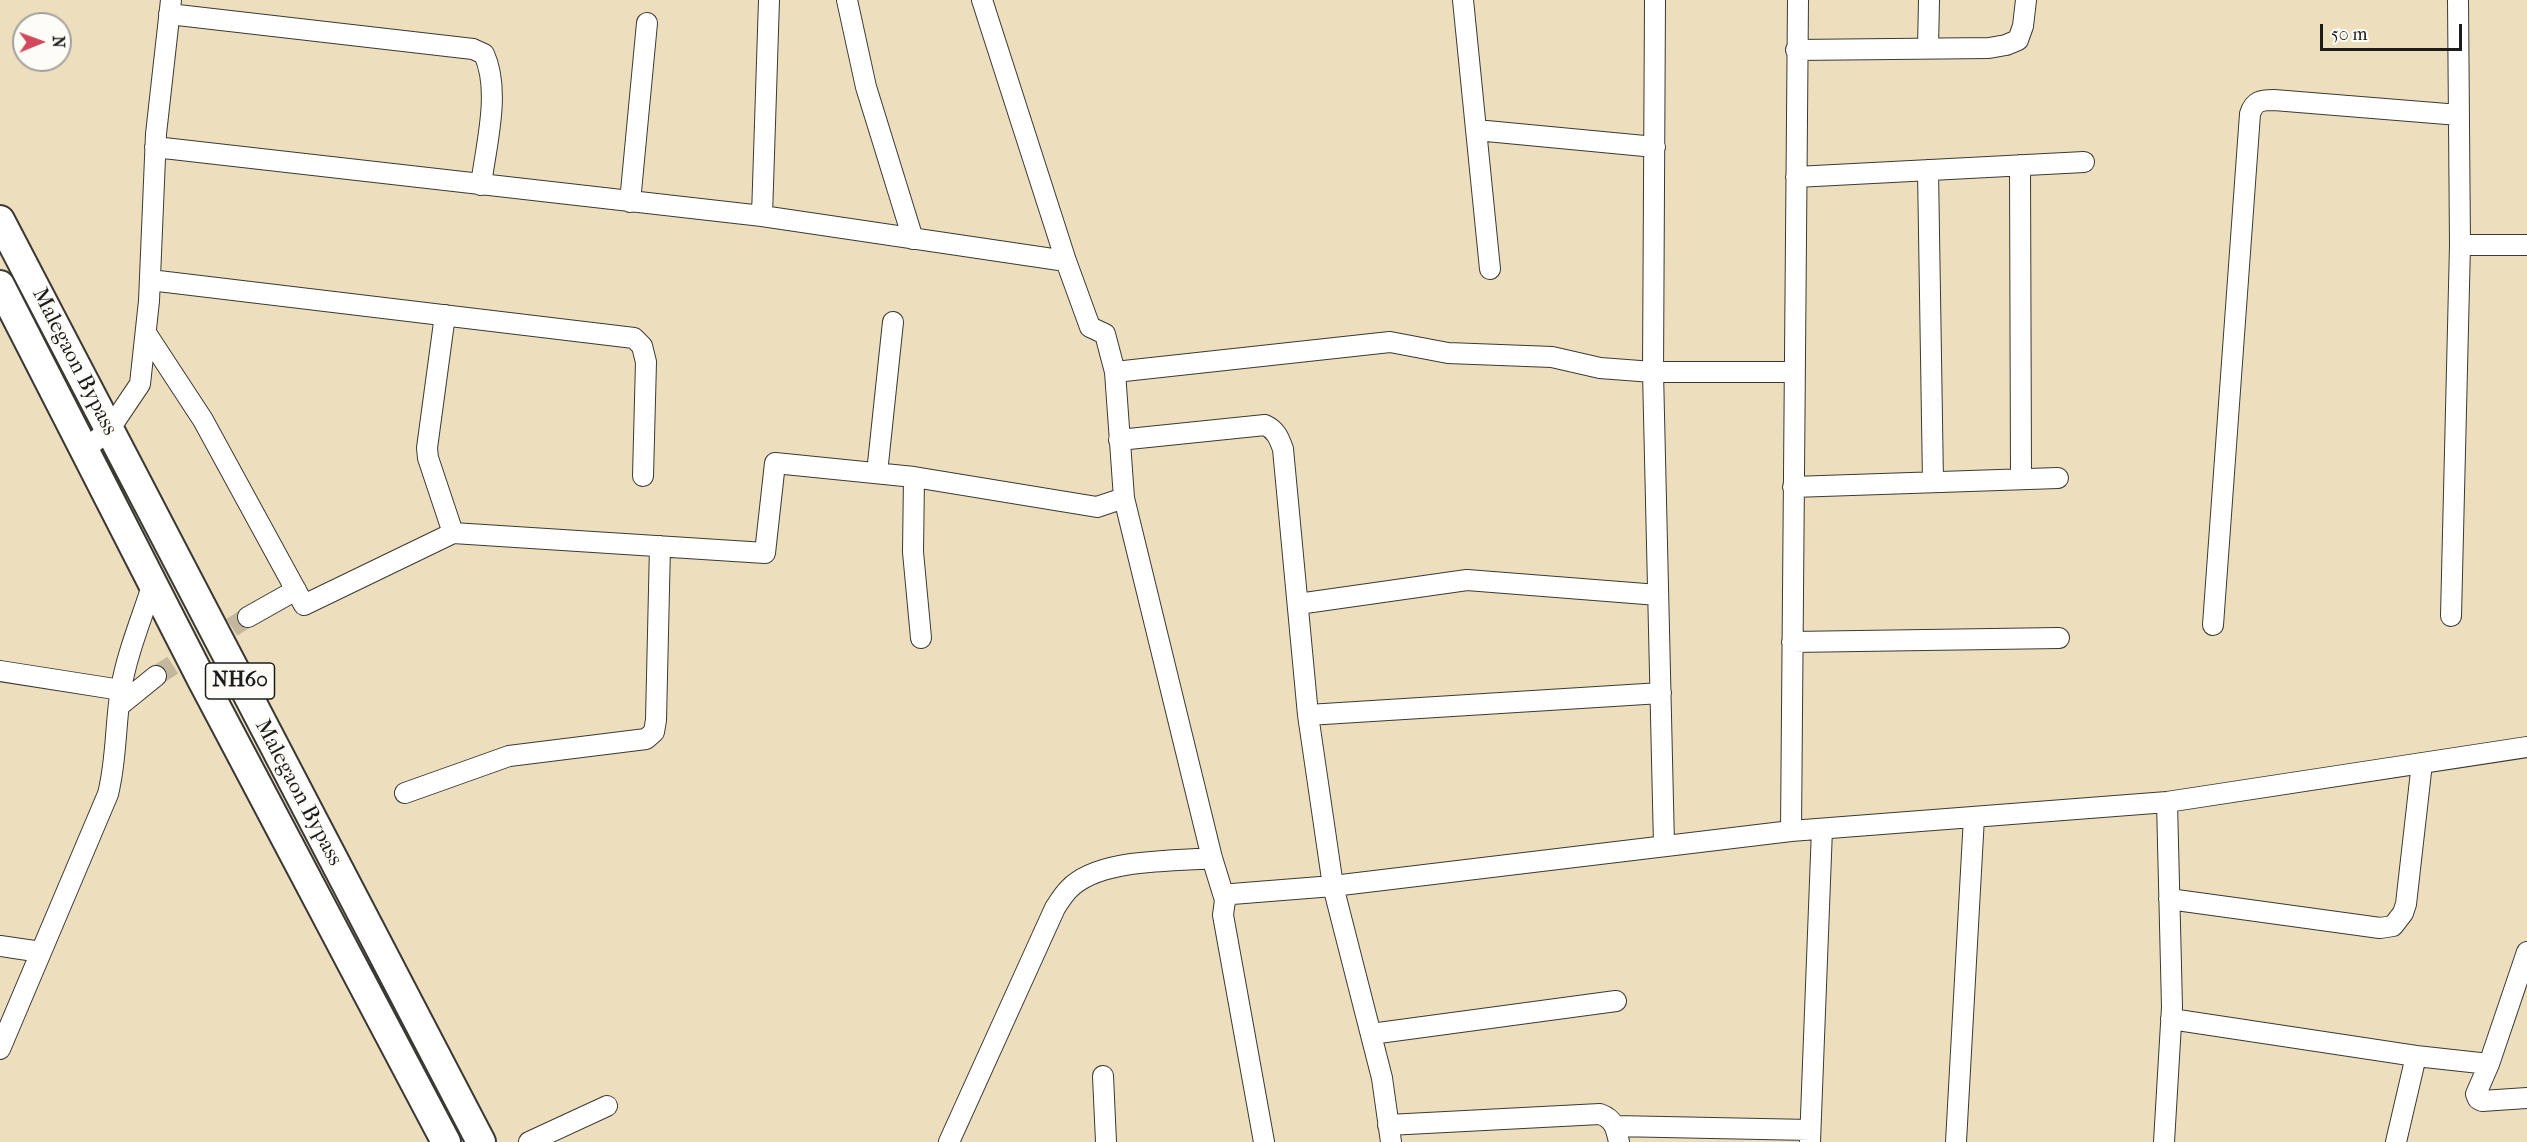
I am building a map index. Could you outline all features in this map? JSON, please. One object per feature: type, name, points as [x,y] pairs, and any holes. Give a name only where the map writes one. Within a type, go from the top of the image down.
[{"type":"highway","name":"Malegaon Bypass","points":[[0,220],[481,1142]]},
{"type":"highway","name":"Malegaon Bypass","points":[[0,285],[203,682],[446,1142]]},
{"type":"street","points":[[762,216],[770,0]]},
{"type":"street","points":[[847,0],[855,28],[866,87],[913,238]]},
{"type":"street","points":[[982,0],[1066,261],[1090,327],[1105,334],[1115,372],[1124,498],[1212,858],[1225,900],[1223,915],[1264,1142]]},
{"type":"street","points":[[1463,0],[1490,268]]},
{"type":"street","points":[[1655,0],[1653,372],[1664,845]]},
{"type":"street","points":[[1791,831],[1798,0]]},
{"type":"street","points":[[1928,48],[1929,0]]},
{"type":"street","points":[[1796,50],[1989,48],[2006,45],[2018,40],[2023,26],[2026,0]]},
{"type":"street","points":[[2451,616],[2460,245],[2458,0]]},
{"type":"street","points":[[84,450],[109,430],[140,384],[150,280],[155,147],[170,7],[473,49],[484,54],[491,69],[493,91],[481,185]]},
{"type":"street","points":[[630,202],[647,23]]},
{"type":"street","points":[[2213,625],[2250,114],[2253,106],[2258,101],[2274,100],[2459,115]]},
{"type":"street","points":[[1476,130],[1655,147]]},
{"type":"street","points":[[155,147],[762,216],[1066,261]]},
{"type":"street","points":[[1796,177],[2084,162]]},
{"type":"street","points":[[2020,165],[2021,479]]},
{"type":"street","points":[[1928,170],[1933,482]]},
{"type":"street","points":[[2460,245],[2527,245]]},
{"type":"street","points":[[150,280],[634,338],[642,346],[646,362],[643,476]]},
{"type":"street","points":[[445,315],[427,448],[428,458],[453,533]]},
{"type":"street","points":[[878,473],[893,322]]},
{"type":"street","points":[[146,333],[203,420],[304,605],[453,533],[765,553],[775,463],[914,477],[1097,507],[1124,498]]},
{"type":"street","points":[[1115,372],[1390,342],[1448,353],[1552,357],[1600,368],[1653,372],[1794,372]]},
{"type":"street","points":[[1119,440],[1265,425],[1272,428],[1283,449],[1308,715],[1333,886],[1371,1034],[1386,1100],[1390,1133],[1600,1114],[1609,1117],[1617,1134],[1810,1136],[1822,829]]},
{"type":"street","points":[[914,477],[914,566],[921,638]]},
{"type":"street","points":[[1793,487],[2058,478]]},
{"type":"street","points":[[405,793],[509,756],[646,739],[654,732],[660,546]]},
{"type":"street","points":[[1298,604],[1467,580],[1658,595]]},
{"type":"street","points":[[0,1049],[108,794],[116,755],[120,698],[153,583]]},
{"type":"street","points":[[248,617],[296,590]]},
{"type":"street","points":[[1792,642],[2059,638]]},
{"type":"street","points":[[0,672],[120,698],[156,676]]},
{"type":"street","points":[[1308,715],[1661,693]]},
{"type":"street","points":[[1225,900],[1232,894],[1333,886],[1791,831],[2167,802],[2527,747]]},
{"type":"street","points":[[2169,899],[2380,928],[2393,926],[2403,913],[2406,904],[2422,763]]},
{"type":"street","points":[[2164,1142],[2171,1019],[2167,802]]},
{"type":"street","points":[[1956,1142],[1974,817]]},
{"type":"street","points":[[949,1142],[1055,908],[1069,888],[1095,872],[1120,866],[1212,858]]},
{"type":"street","points":[[0,946],[41,952]]},
{"type":"street","points":[[2527,951],[2489,1064],[2476,1094],[2478,1099],[2527,1098]]},
{"type":"street","points":[[1371,1034],[1616,1001]]},
{"type":"street","points":[[2171,1019],[2416,1056],[2489,1064]]},
{"type":"street","points":[[2396,1142],[2416,1056]]},
{"type":"street","points":[[1103,1076],[1106,1142]]},
{"type":"street","points":[[529,1142],[607,1106]]},
{"type":"tunnel","points":[[156,676],[248,617]]}]
